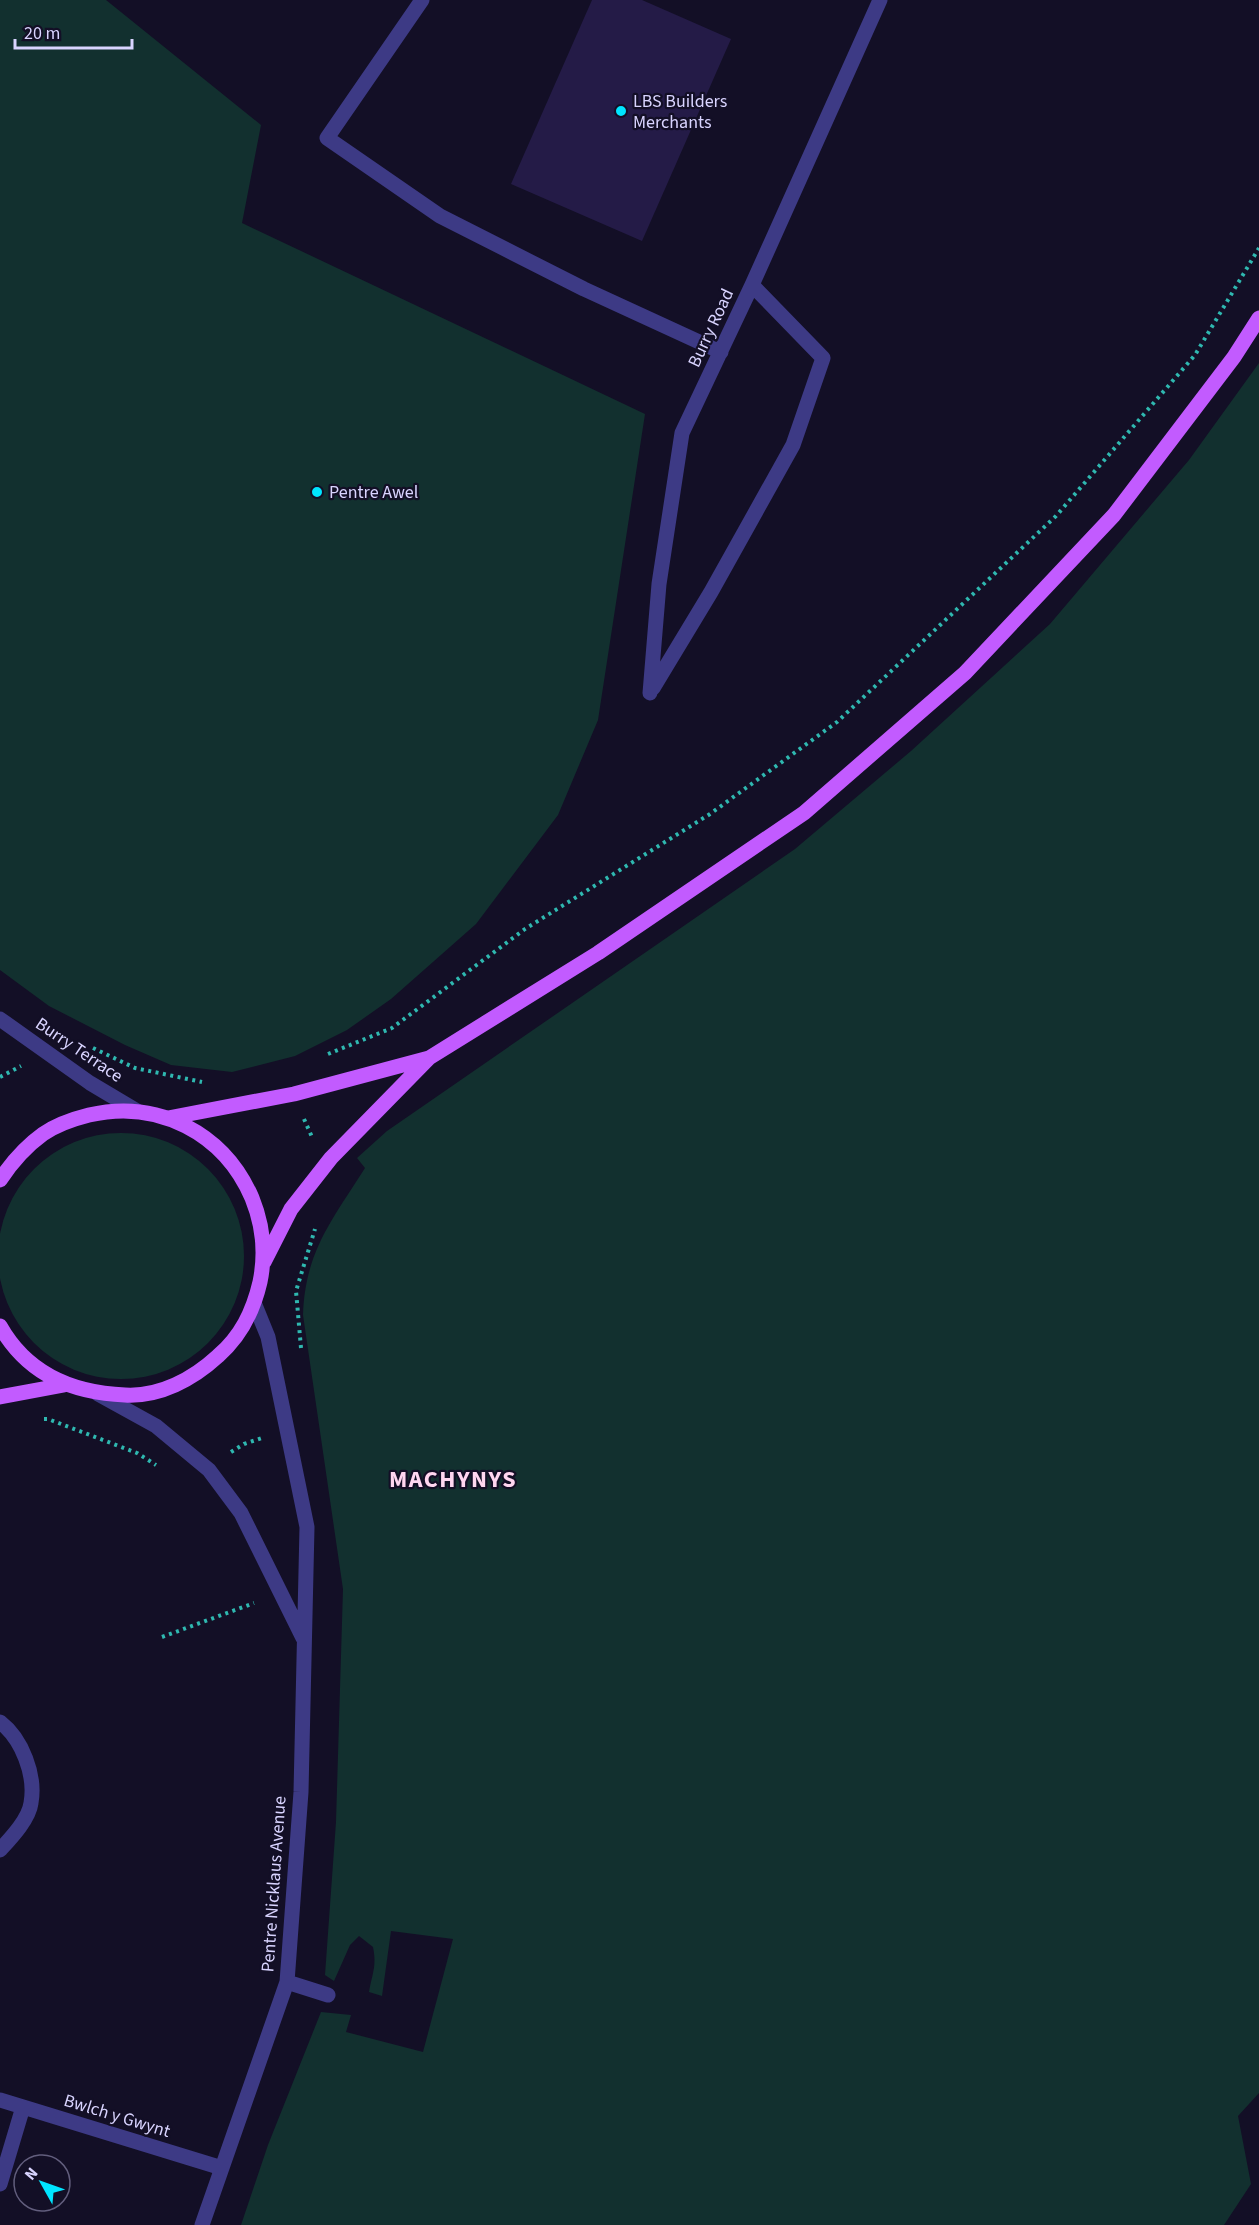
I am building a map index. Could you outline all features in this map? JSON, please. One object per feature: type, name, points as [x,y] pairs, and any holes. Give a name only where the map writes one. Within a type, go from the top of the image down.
[{"type":"main road","points":[[0,1326],[8,1341],[34,1366],[64,1384],[98,1394],[133,1396],[168,1388],[200,1373],[232,1343],[255,1305],[264,1262],[291,1209],[331,1158],[429,1058],[598,953],[804,813],[965,673],[1114,515],[1234,357],[1259,318]]},
{"type":"main road","points":[[168,1118],[294,1094],[429,1058]]},
{"type":"main road","points":[[0,1180],[14,1159],[44,1133],[73,1119],[105,1112],[137,1111],[168,1118],[198,1132],[223,1153],[243,1178],[260,1218],[264,1262]]},
{"type":"main road","points":[[0,1397],[64,1384]]},
{"type":"street","points":[[422,0],[327,138],[440,216],[584,289],[721,352]]},
{"type":"street","name":"Burry Road","points":[[752,285],[823,358],[794,445],[711,592],[650,693],[659,584],[682,433],[752,285],[880,0]]},
{"type":"street","name":"Burry Terrace","points":[[0,1019],[90,1083],[137,1111]]},
{"type":"street","name":"Pentre Nicklaus Avenue","points":[[202,2225],[287,1982],[301,1792],[307,1527],[268,1337],[255,1305]]},
{"type":"street","name":"Pentre Nicklaus Avenue","points":[[98,1394],[156,1426],[209,1470],[241,1513],[304,1640]]},
{"type":"street","points":[[0,1722],[23,1752],[30,1774],[32,1804],[16,1832],[0,1850]]},
{"type":"street","points":[[287,1982],[328,1995]]},
{"type":"street","name":"Bwlch y Gwynt","points":[[0,2100],[222,2168]]},
{"type":"street","points":[[0,2184],[22,2107]]},
{"type":"path","points":[[318,1058],[392,1028],[525,929],[710,814],[837,722],[1056,516],[1195,355],[1259,248]]},
{"type":"path","points":[[83,1042],[135,1068],[204,1082]]},
{"type":"path","points":[[0,1077],[23,1065],[37,1046]]},
{"type":"path","points":[[162,1637],[281,1594]]},
{"type":"green space","name":"Pentre Awel","points":[[0,0],[106,0],[261,125],[242,223],[645,414],[598,720],[558,815],[476,924],[391,999],[347,1030],[295,1056],[232,1072],[171,1065],[125,1045],[49,1006],[0,970]]},
{"type":"green space","points":[[1259,363],[1259,2093],[1238,2116],[1251,2184],[1224,2225],[241,2225],[268,2145],[321,2012],[351,2015],[346,2032],[423,2052],[453,1939],[391,1931],[382,1996],[369,1992],[374,1965],[373,1947],[359,1936],[350,1945],[334,1981],[325,1975],[336,1822],[343,1589],[303,1315],[305,1292],[315,1254],[332,1220],[365,1168],[357,1158],[387,1131],[795,849],[911,751],[1050,624],[1189,460]]},
{"type":"green space","points":[[121,1133],[145,1136],[168,1143],[189,1154],[208,1169],[223,1188],[234,1209],[241,1232],[244,1256],[241,1280],[234,1303],[223,1324],[208,1343],[189,1358],[168,1369],[145,1376],[121,1379],[97,1376],[74,1369],[53,1358],[34,1343],[19,1324],[8,1303],[1,1280],[-2,1256],[1,1232],[8,1209],[19,1188],[34,1169],[53,1154],[74,1143],[97,1136]]},
{"type":"building","name":"LBS Builders Merchants","points":[[592,0],[642,0],[731,39],[642,241],[511,184]]},
{"type":"place","name":"LBS Builders Merchants","points":[[621,111]]},
{"type":"place","name":"Pentre Awel","points":[[317,492]]},
{"type":"district","name":"MACHYNYS","points":[[453,1479]]}]
